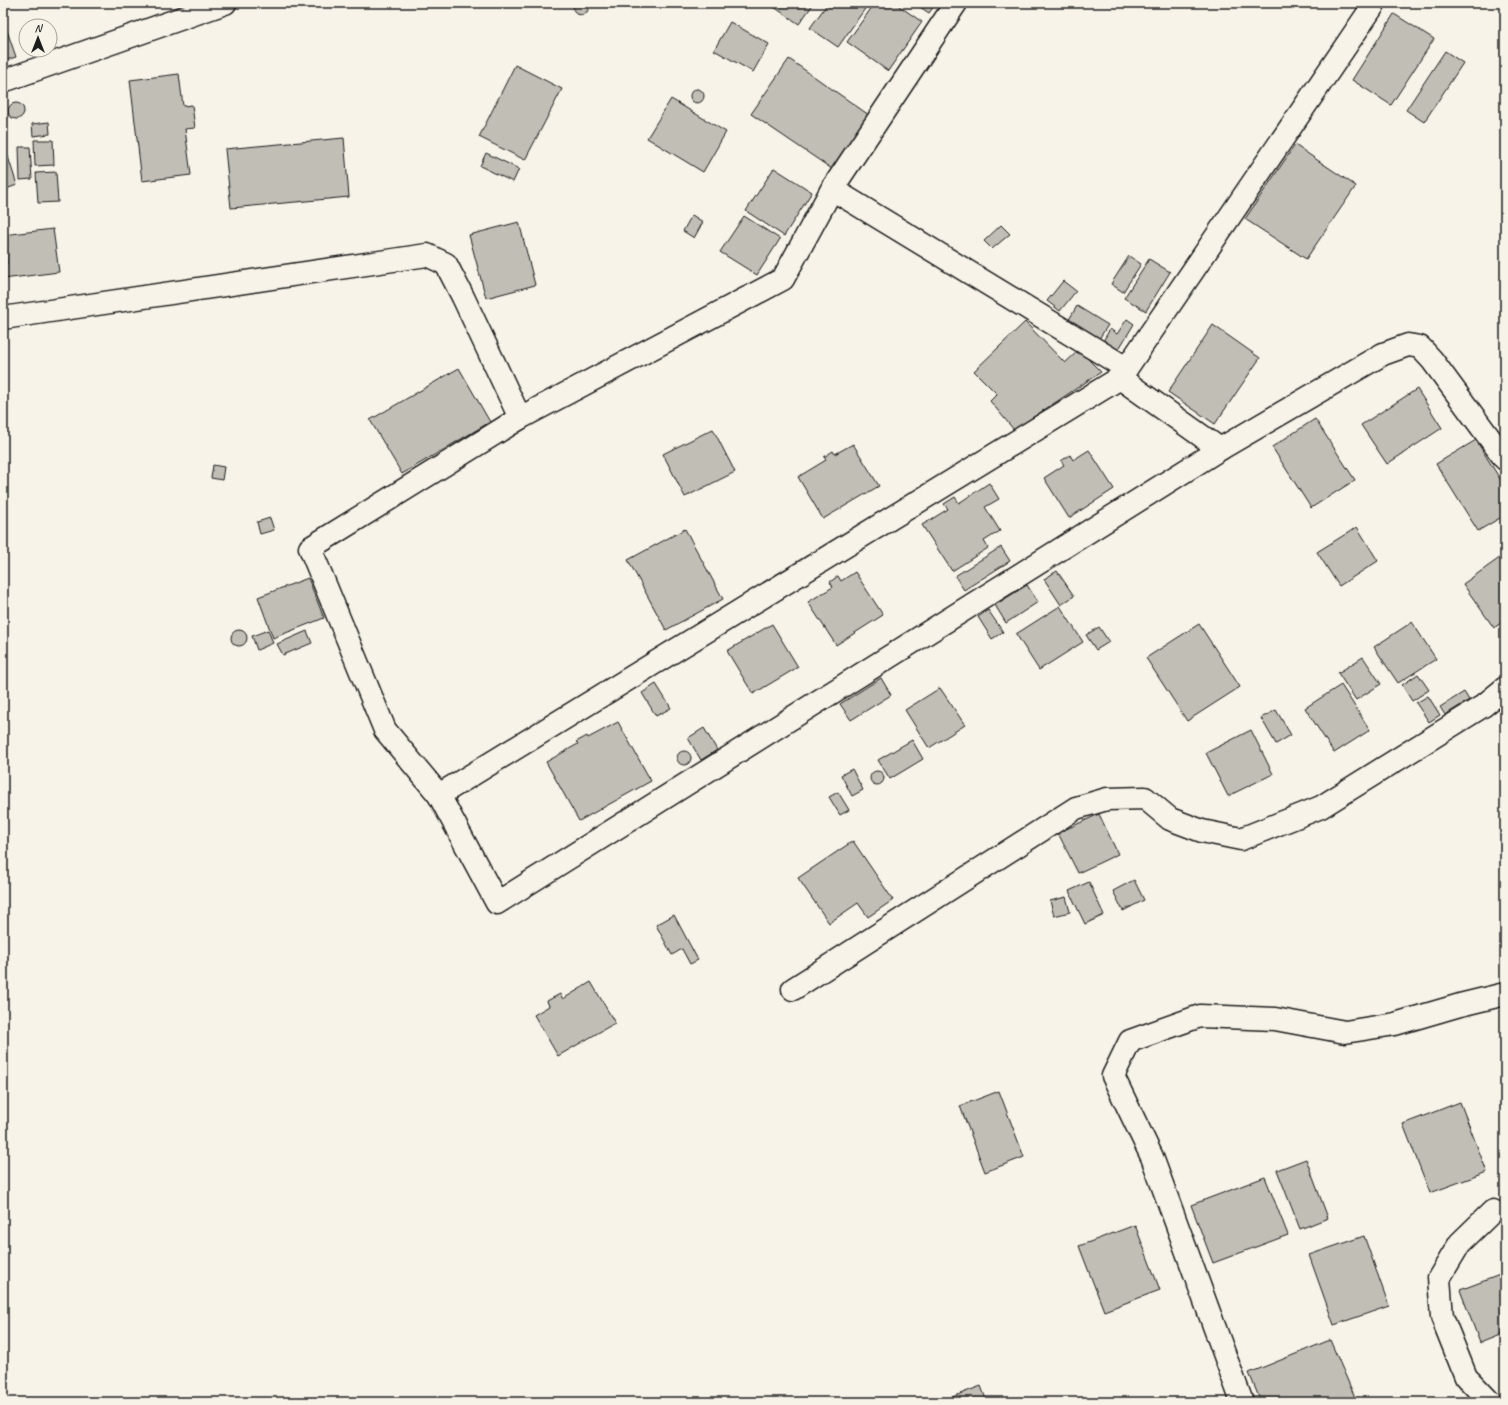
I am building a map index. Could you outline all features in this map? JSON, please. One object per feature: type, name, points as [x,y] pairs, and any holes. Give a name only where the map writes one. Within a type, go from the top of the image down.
[{"type":"street","points":[[3,81],[225,3]]},
{"type":"street","points":[[956,3],[832,189],[783,279],[520,418],[310,548],[384,730],[439,795],[497,903],[1220,449],[1383,354],[1408,345],[1420,347],[1432,360],[1505,459]]},
{"type":"street","points":[[439,795],[1123,373],[1374,6]]},
{"type":"street","points":[[832,189],[1123,373],[1220,449]]},
{"type":"street","points":[[3,318],[427,256],[446,264],[520,418]]},
{"type":"street","points":[[793,989],[1076,808],[1107,799],[1145,798],[1170,818],[1202,832],[1241,839],[1321,807],[1483,706],[1505,688]]},
{"type":"street","points":[[1242,1402],[1152,1157],[1113,1076],[1130,1041],[1200,1016],[1274,1019],[1345,1032],[1395,1024],[1460,1005],[1505,994]]},
{"type":"street","points":[[1490,1402],[1466,1377],[1442,1317],[1439,1278],[1460,1243],[1493,1211]]},
{"type":"building","points":[[575,3],[587,3],[589,7],[587,12],[582,15],[576,14],[573,9]]},
{"type":"building","points":[[768,3],[814,3],[799,24]]},
{"type":"building","points":[[828,3],[869,3],[838,47],[810,28]]},
{"type":"building","points":[[875,3],[895,3],[922,22],[888,71],[847,42]]},
{"type":"building","points":[[914,3],[936,3],[929,13]]},
{"type":"building","points":[[1394,14],[1434,39],[1391,105],[1352,80]]},
{"type":"building","points":[[3,19],[16,57],[3,61]]},
{"type":"building","points":[[730,22],[769,44],[753,72],[714,50]]},
{"type":"building","points":[[1445,51],[1463,63],[1424,122],[1406,110]]},
{"type":"building","points":[[789,59],[869,115],[832,169],[751,114]]},
{"type":"building","points":[[515,65],[562,89],[525,160],[479,137]]},
{"type":"building","points":[[179,74],[183,106],[192,105],[195,128],[185,129],[191,175],[142,181],[130,80]]},
{"type":"building","points":[[694,89],[700,89],[704,93],[704,99],[700,103],[694,103],[690,99],[690,93]]},
{"type":"building","points":[[671,99],[726,132],[703,172],[647,138]]},
{"type":"building","points":[[16,103],[22,105],[24,111],[22,117],[16,119],[10,117],[8,111],[10,105]]},
{"type":"building","points":[[49,122],[50,134],[33,136],[32,124]]},
{"type":"building","points":[[344,138],[349,197],[231,208],[225,149]]},
{"type":"building","points":[[34,140],[53,140],[54,165],[35,166]]},
{"type":"building","points":[[3,141],[17,185],[3,190]]},
{"type":"building","points":[[1295,145],[1356,186],[1306,259],[1245,219]]},
{"type":"building","points":[[19,147],[30,147],[32,179],[20,180]]},
{"type":"building","points":[[486,153],[519,169],[513,182],[480,166]]},
{"type":"building","points":[[774,168],[812,192],[784,236],[746,211]]},
{"type":"building","points":[[56,172],[58,202],[38,203],[36,173]]},
{"type":"building","points":[[692,215],[703,222],[694,238],[683,231]]},
{"type":"building","points":[[744,216],[780,239],[757,275],[720,252]]},
{"type":"building","points":[[519,222],[535,285],[486,298],[469,235]]},
{"type":"building","points":[[1001,225],[1010,234],[992,249],[984,241]]},
{"type":"building","points":[[53,229],[59,272],[3,279],[3,265],[7,264],[6,254],[3,255],[3,235]]},
{"type":"building","points":[[1129,256],[1141,264],[1123,292],[1111,284]]},
{"type":"building","points":[[1149,259],[1170,272],[1146,311],[1124,298]]},
{"type":"building","points":[[1063,281],[1076,291],[1060,311],[1047,301]]},
{"type":"building","points":[[1077,306],[1108,325],[1097,342],[1067,323]]},
{"type":"building","points":[[1127,319],[1134,324],[1117,352],[1102,343],[1110,329],[1117,334]]},
{"type":"building","points":[[1025,322],[1065,363],[1079,350],[1101,372],[1014,430],[990,401],[997,394],[974,371]]},
{"type":"building","points":[[1213,325],[1260,358],[1215,424],[1168,392]]},
{"type":"building","points":[[459,368],[490,422],[402,474],[370,420]]},
{"type":"building","points":[[1417,389],[1442,428],[1387,464],[1361,425]]},
{"type":"building","points":[[1315,419],[1355,480],[1311,508],[1272,447]]},
{"type":"building","points":[[713,429],[735,472],[685,497],[663,454]]},
{"type":"building","points":[[1476,440],[1505,487],[1505,515],[1478,531],[1436,464]]},
{"type":"building","points":[[853,444],[879,486],[823,519],[798,477],[826,460],[824,457],[833,451],[835,454]]},
{"type":"building","points":[[1089,450],[1114,489],[1069,518],[1044,478],[1064,465],[1061,461],[1070,455],[1073,460]]},
{"type":"building","points":[[213,465],[224,467],[222,480],[211,478]]},
{"type":"building","points":[[989,483],[999,499],[985,507],[1000,531],[984,541],[988,548],[952,571],[922,525],[948,509],[944,504],[955,497],[959,503]]},
{"type":"building","points":[[270,518],[274,530],[260,534],[257,522]]},
{"type":"building","points":[[1357,527],[1378,561],[1339,586],[1317,552]]},
{"type":"building","points":[[685,529],[723,599],[666,630],[628,560]]},
{"type":"building","points":[[1001,547],[1010,561],[964,590],[955,576]]},
{"type":"building","points":[[1501,557],[1505,562],[1505,620],[1494,628],[1463,584]]},
{"type":"building","points":[[1057,571],[1074,596],[1061,605],[1044,579]]},
{"type":"building","points":[[855,572],[883,615],[836,645],[808,602],[833,587],[830,582],[838,576],[841,581]]},
{"type":"building","points":[[308,578],[324,618],[273,638],[258,597]]},
{"type":"building","points":[[1027,585],[1038,602],[1006,623],[995,605]]},
{"type":"building","points":[[1060,606],[1083,642],[1039,670],[1016,634]]},
{"type":"building","points":[[988,610],[1003,632],[992,639],[978,617]]},
{"type":"building","points":[[1412,622],[1436,659],[1398,683],[1374,647]]},
{"type":"building","points":[[772,624],[798,667],[753,694],[727,651]]},
{"type":"building","points":[[1199,624],[1240,687],[1187,721],[1146,658]]},
{"type":"building","points":[[1099,627],[1109,642],[1096,650],[1086,635]]},
{"type":"building","points":[[239,630],[246,635],[247,638],[242,645],[239,646],[232,641],[231,638],[236,631]]},
{"type":"building","points":[[268,630],[273,643],[257,650],[252,636]]},
{"type":"building","points":[[307,631],[312,643],[283,655],[277,644]]},
{"type":"building","points":[[1363,657],[1381,684],[1356,700],[1338,673]]},
{"type":"building","points":[[1418,674],[1429,690],[1412,701],[1402,685]]},
{"type":"building","points":[[881,678],[891,695],[851,720],[840,704]]},
{"type":"building","points":[[656,684],[671,708],[656,716],[642,693]]},
{"type":"building","points":[[1341,685],[1370,730],[1334,753],[1305,708]]},
{"type":"building","points":[[940,688],[965,725],[929,748],[905,710]]},
{"type":"building","points":[[1464,692],[1469,700],[1445,715],[1440,707]]},
{"type":"building","points":[[1428,696],[1440,715],[1429,722],[1416,703]]},
{"type":"building","points":[[1276,710],[1291,735],[1276,744],[1261,718]]},
{"type":"building","points":[[618,722],[651,781],[579,821],[546,762],[578,744],[576,742],[587,736],[588,738]]},
{"type":"building","points":[[704,728],[717,750],[701,760],[688,738]]},
{"type":"building","points":[[1251,730],[1273,774],[1228,796],[1206,753]]},
{"type":"building","points":[[912,740],[923,759],[890,779],[878,760]]},
{"type":"building","points":[[684,751],[689,753],[691,758],[689,763],[684,765],[679,763],[677,758],[679,753]]},
{"type":"building","points":[[852,769],[863,790],[852,796],[841,775]]},
{"type":"building","points":[[874,771],[880,771],[884,775],[884,781],[880,785],[874,785],[870,781],[870,775]]},
{"type":"building","points":[[838,792],[849,810],[840,815],[829,797]]},
{"type":"building","points":[[1099,814],[1118,854],[1078,873],[1058,833]]},
{"type":"building","points":[[853,841],[893,900],[868,917],[858,903],[829,923],[798,878]]},
{"type":"building","points":[[1134,880],[1144,900],[1123,911],[1113,891]]},
{"type":"building","points":[[1089,882],[1104,915],[1085,924],[1069,891]]},
{"type":"building","points":[[1066,897],[1070,912],[1054,916],[1050,901]]},
{"type":"building","points":[[674,915],[698,960],[690,964],[682,949],[672,955],[656,925]]},
{"type":"building","points":[[591,982],[615,1023],[558,1056],[534,1015],[549,1006],[547,1001],[560,994],[563,999]]},
{"type":"building","points":[[999,1091],[1024,1157],[985,1172],[960,1106]]},
{"type":"building","points":[[1460,1102],[1487,1172],[1430,1193],[1403,1124]]},
{"type":"building","points":[[1306,1159],[1328,1218],[1300,1229],[1277,1170]]},
{"type":"building","points":[[1265,1177],[1288,1235],[1213,1263],[1191,1205]]},
{"type":"building","points":[[1135,1225],[1160,1290],[1104,1311],[1079,1246]]},
{"type":"building","points":[[1364,1236],[1389,1306],[1334,1325],[1309,1255]]},
{"type":"building","points":[[1505,1273],[1505,1333],[1480,1343],[1460,1290]]},
{"type":"building","points":[[1330,1340],[1357,1402],[1261,1402],[1249,1373]]},
{"type":"building","points":[[981,1386],[987,1402],[939,1402]]}]
